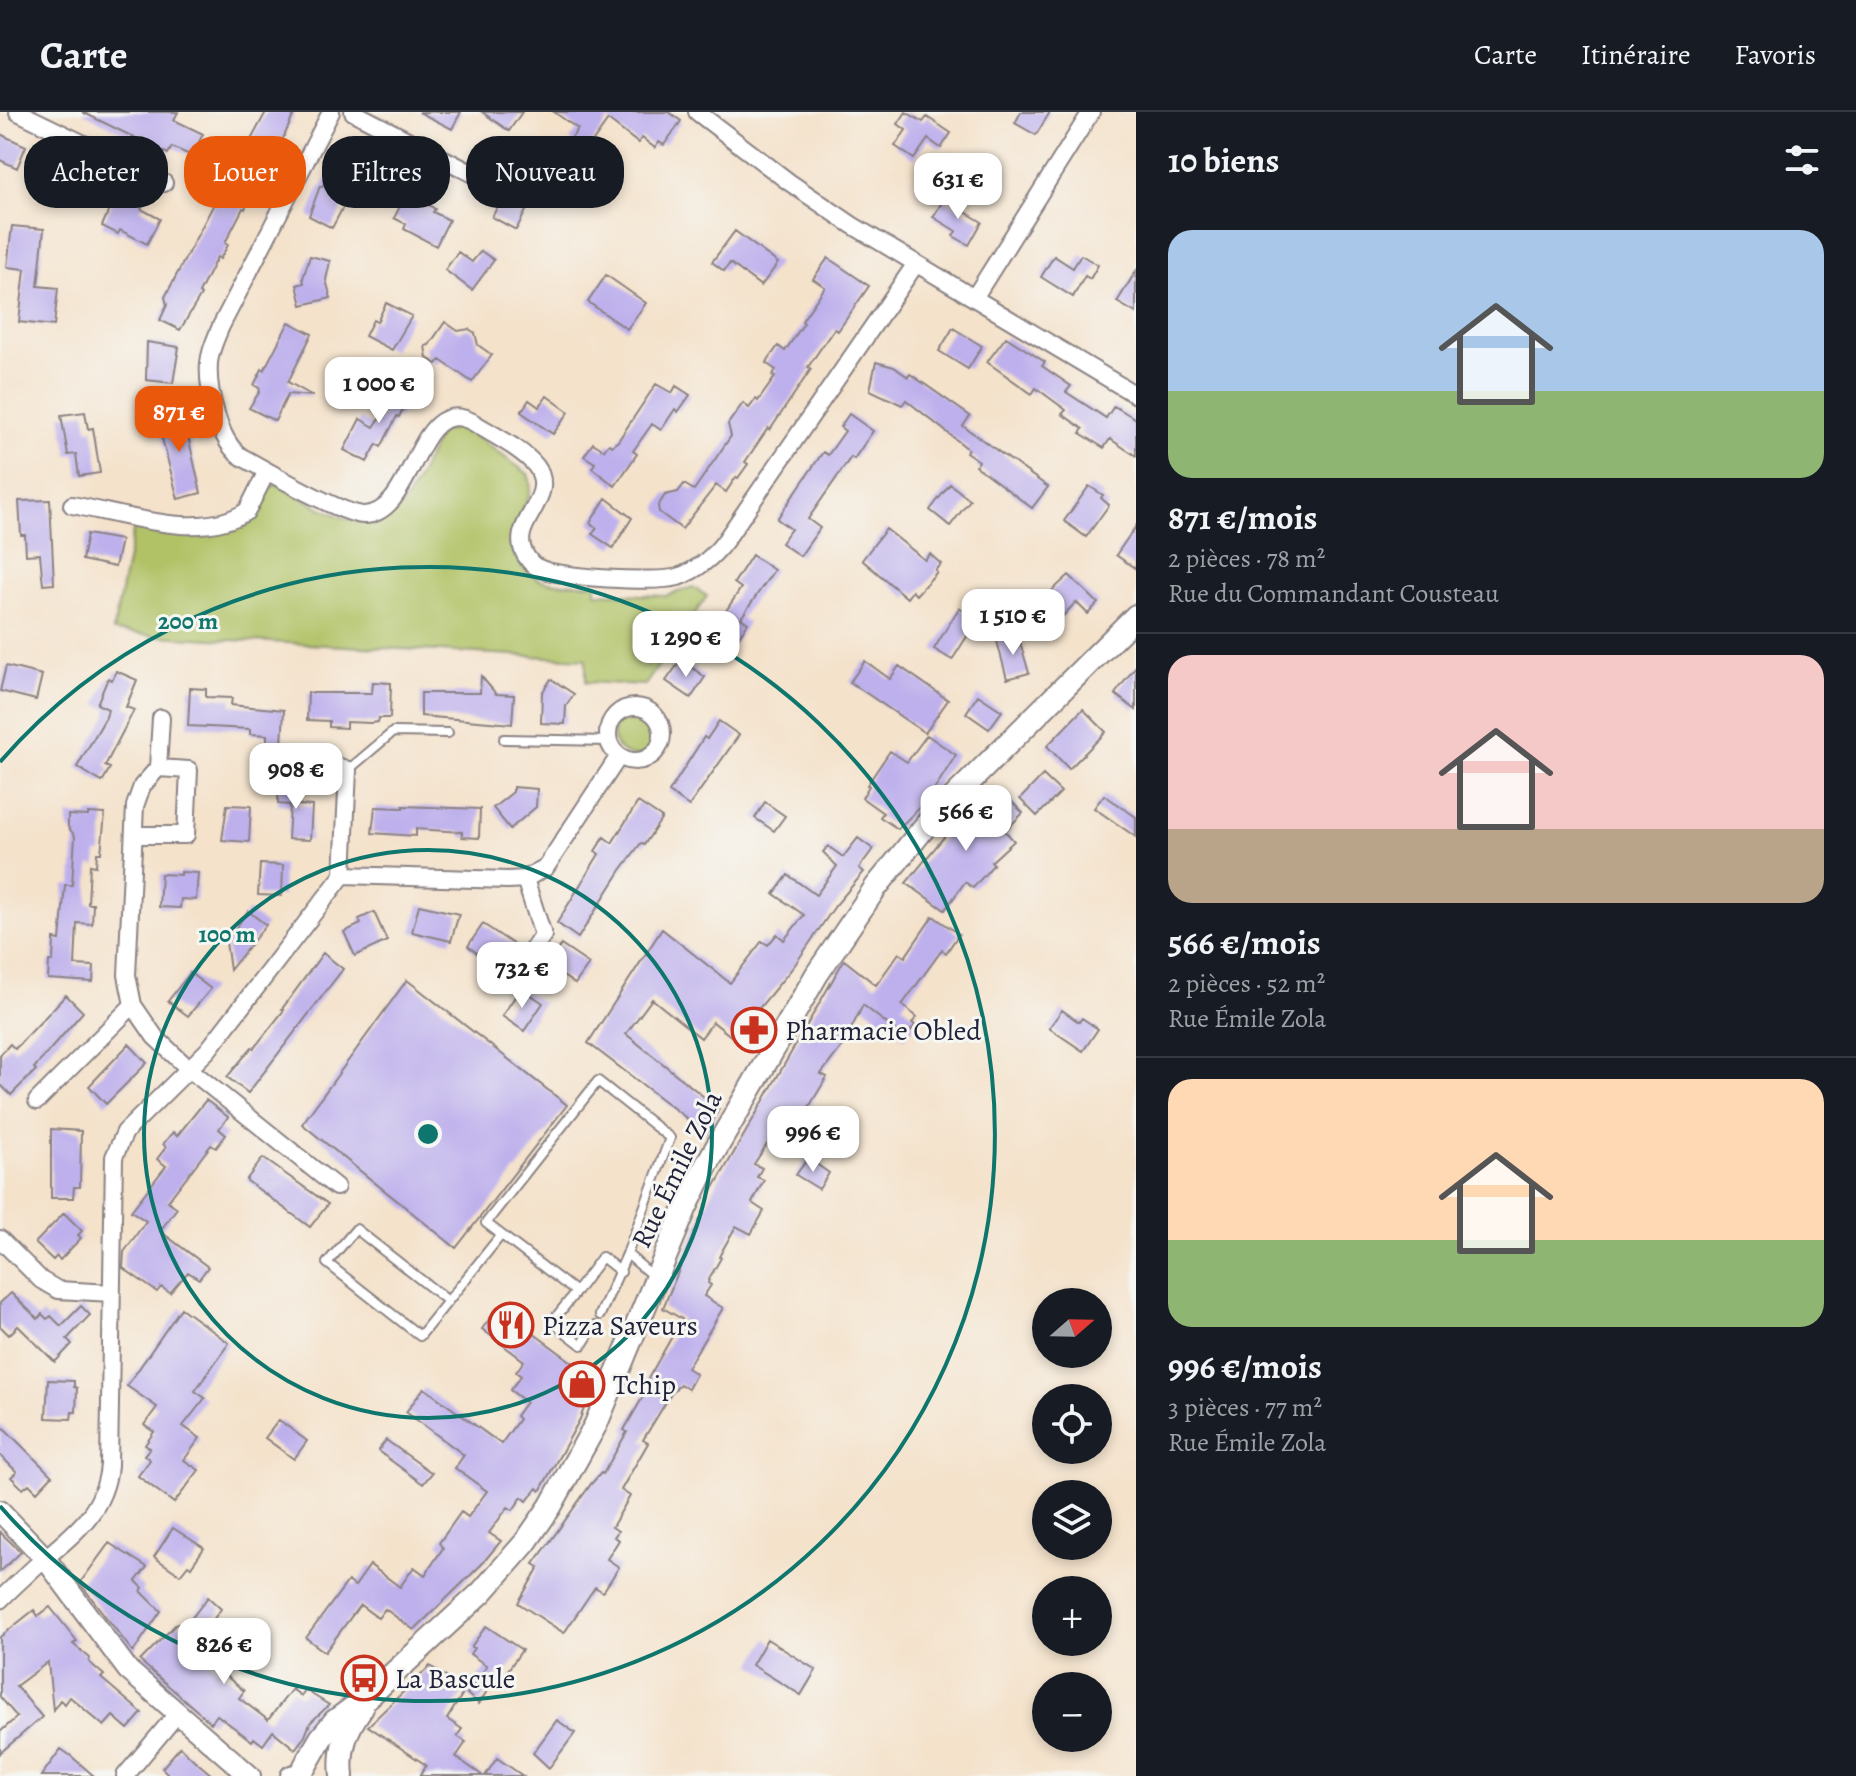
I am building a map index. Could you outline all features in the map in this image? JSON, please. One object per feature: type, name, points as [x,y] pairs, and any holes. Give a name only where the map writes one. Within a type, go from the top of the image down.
[{"type":"main road","name":"Rue Émile Zola","points":[[298,1773],[335,1721],[369,1696],[482,1592],[537,1527],[592,1433],[685,1209],[707,1164],[817,974],[876,887],[927,824],[1136,616]]},
{"type":"main road","points":[[342,1775],[341,1756],[345,1737],[369,1696]]},
{"type":"main road","points":[[298,1773],[313,1761],[323,1760],[336,1766],[342,1775]]},
{"type":"street","points":[[18,112],[67,136]]},
{"type":"street","points":[[331,112],[221,326],[211,352],[211,391],[225,438],[236,453],[267,471],[351,513],[372,514],[389,506],[434,428],[447,420],[472,422],[525,456],[541,476],[543,485],[539,501],[521,535],[522,550],[532,564],[549,572],[651,581],[676,577],[700,566],[718,551],[915,265]]},
{"type":"street","points":[[353,112],[466,170]]},
{"type":"street","points":[[697,112],[789,182],[915,265],[1136,395]]},
{"type":"street","points":[[974,298],[1091,112]]},
{"type":"street","points":[[72,505],[188,527],[212,525],[247,511],[267,471]]},
{"type":"street","points":[[642,708],[657,719],[662,737],[654,753],[637,761],[619,756],[609,741],[610,722],[623,709],[642,708]]},
{"type":"street","points":[[161,718],[158,768],[137,795],[127,975],[133,1005],[155,1037],[189,1069],[336,1187]]},
{"type":"street","points":[[343,875],[525,879],[546,867],[619,756]]},
{"type":"street","points":[[0,1600],[72,1536],[94,1512],[106,1486],[109,1465],[114,1157],[117,1148],[125,1132],[218,1038],[343,875],[348,770],[319,760]]},
{"type":"street","points":[[134,835],[186,835],[189,770],[158,768]]},
{"type":"street","points":[[518,970],[543,935],[525,879]]},
{"type":"street","points":[[37,1101],[133,1005]]},
{"type":"street","points":[[0,1239],[41,1280],[58,1290],[112,1293]]},
{"type":"street","points":[[0,1511],[45,1558],[128,1670],[244,1771],[259,1776]]},
{"type":"street","points":[[125,1776],[177,1714]]},
{"type":"lane","points":[[348,770],[393,732],[448,733]]},
{"type":"lane","points":[[504,739],[609,741]]},
{"type":"lane","points":[[576,1292],[486,1223],[598,1081],[670,1138],[621,1272],[600,1315]]},
{"type":"lane","points":[[448,1301],[356,1229],[327,1263],[420,1336],[501,1235]]},
{"type":"lane","points":[[627,1254],[656,1279]]},
{"type":"lane","points":[[594,1326],[582,1345],[552,1322],[602,1257],[621,1272]]},
{"type":"green space","points":[[456,427],[465,429],[528,474],[528,497],[513,528],[511,540],[513,552],[521,565],[535,577],[552,583],[596,584],[596,593],[666,596],[693,587],[707,596],[645,685],[586,682],[586,659],[155,636],[113,631],[135,522],[194,533],[223,531],[248,516],[263,495],[277,484],[340,516],[373,522],[388,518],[401,507],[411,492],[436,440],[442,432]]},
{"type":"green space","points":[[635,712],[650,719],[657,734],[650,749],[635,756],[620,749],[613,734],[620,719]]},
{"type":"building","points":[[82,112],[178,112],[174,120],[203,134],[184,136],[184,152],[172,147],[168,154],[168,136],[131,136]]},
{"type":"building","points":[[266,112],[295,112],[284,136],[253,136]]},
{"type":"building","points":[[419,112],[461,112],[452,129]]},
{"type":"building","points":[[482,112],[522,112],[509,131]]},
{"type":"building","points":[[554,112],[669,112],[681,121],[664,145],[659,142],[655,148],[642,138],[638,143],[608,120],[597,136],[573,136],[578,129]]},
{"type":"building","points":[[906,112],[923,122],[927,117],[951,133],[941,148],[928,139],[914,159],[895,146],[906,130],[898,124]]},
{"type":"building","points":[[1021,112],[1050,112],[1036,135],[1015,123]]},
{"type":"building","points":[[0,134],[24,145],[17,168],[0,160]]},
{"type":"building","points":[[320,186],[322,208],[343,208],[332,228],[309,216]]},
{"type":"building","points":[[944,199],[982,222],[969,245],[953,236],[956,231],[933,217]]},
{"type":"building","points":[[110,208],[141,208],[160,219],[147,244],[120,230],[118,234],[102,226]]},
{"type":"building","points":[[212,208],[243,208],[225,243],[228,245],[220,259],[217,257],[199,293],[201,295],[180,330],[160,320],[167,305],[165,297]]},
{"type":"building","points":[[399,208],[434,208],[433,212],[449,220],[436,246],[404,229],[406,224],[394,218]]},
{"type":"building","points":[[497,208],[528,208],[516,230],[492,217]]},
{"type":"building","points":[[12,226],[44,229],[38,286],[58,288],[54,326],[19,322],[25,269],[7,267]]},
{"type":"building","points":[[735,231],[778,263],[761,286],[730,263],[724,271],[712,262]]},
{"type":"building","points":[[481,251],[494,260],[472,290],[445,270],[458,252],[472,262]]},
{"type":"building","points":[[1081,255],[1098,265],[1090,279],[1085,276],[1073,297],[1041,277],[1054,256],[1073,268]]},
{"type":"building","points":[[310,256],[330,261],[326,280],[331,298],[302,305],[297,285],[304,283]]},
{"type":"building","points":[[828,258],[869,286],[808,367],[811,369],[745,462],[748,464],[738,478],[726,492],[716,485],[682,529],[659,512],[658,506],[665,495],[678,492],[684,484],[694,490],[731,436],[728,424],[743,403],[749,408],[756,399],[758,401],[775,377],[772,375],[776,370],[766,363],[778,346],[785,351],[804,323],[802,321],[825,287],[813,279]]},
{"type":"building","points":[[1136,271],[1136,313],[1117,302]]},
{"type":"building","points":[[606,275],[646,303],[627,329],[588,302]]},
{"type":"building","points":[[386,303],[412,316],[392,350],[365,336],[373,320],[377,322]]},
{"type":"building","points":[[289,322],[312,334],[288,382],[313,396],[288,394],[275,421],[249,408],[260,391],[254,385]]},
{"type":"building","points":[[445,322],[458,331],[469,329],[475,333],[478,345],[492,355],[472,382],[440,360],[437,364],[427,358],[425,346],[429,345]]},
{"type":"building","points":[[953,328],[982,346],[968,369],[939,351]]},
{"type":"building","points":[[1006,337],[1045,362],[1042,366],[1071,386],[1066,392],[1106,418],[1114,406],[1136,419],[1136,456],[1110,439],[1104,448],[1080,433],[1083,429],[1062,414],[1066,410],[1036,388],[1032,394],[987,362]]},
{"type":"building","points":[[147,342],[179,347],[173,383],[146,380]]},
{"type":"building","points":[[876,362],[894,367],[908,377],[910,374],[970,416],[963,426],[1048,487],[1032,508],[976,466],[979,461],[966,452],[968,449],[906,400],[902,405],[870,390]]},
{"type":"building","points":[[410,374],[418,378],[381,447],[377,444],[367,462],[344,450],[360,419],[374,427]]},
{"type":"building","points":[[656,384],[672,393],[676,386],[690,395],[678,412],[675,409],[661,430],[652,424],[633,451],[637,454],[615,486],[592,468],[595,463],[584,456],[593,443],[604,450],[618,441]]},
{"type":"building","points":[[547,396],[569,412],[553,434],[521,412],[529,400],[539,407]]},
{"type":"building","points":[[182,410],[201,493],[178,499],[156,416]]},
{"type":"building","points":[[85,412],[88,429],[93,428],[100,473],[79,476],[76,454],[68,455],[61,415]]},
{"type":"building","points":[[849,414],[873,431],[808,519],[820,528],[800,556],[781,543],[791,529],[777,519],[823,452],[828,455],[845,431],[840,427]]},
{"type":"building","points":[[950,484],[970,500],[950,526],[930,510]]},
{"type":"building","points":[[1089,486],[1103,495],[1101,498],[1109,505],[1086,537],[1064,521]]},
{"type":"building","points":[[606,498],[632,518],[613,548],[592,534],[597,528],[590,523]]},
{"type":"building","points":[[50,500],[54,584],[43,585],[40,554],[26,555],[19,501]]},
{"type":"building","points":[[1136,526],[1136,569],[1116,555]]},
{"type":"building","points":[[886,529],[925,560],[930,554],[941,564],[916,595],[912,591],[907,598],[862,560]]},
{"type":"building","points":[[87,534],[121,540],[115,567],[82,560]]},
{"type":"building","points":[[752,555],[774,570],[741,618],[748,623],[728,653],[693,630],[702,617],[716,626],[741,588],[734,583]]},
{"type":"building","points":[[1069,575],[1098,603],[1088,614],[1076,602],[1063,616],[1044,598]]},
{"type":"building","points":[[959,608],[978,619],[952,660],[934,649]]},
{"type":"building","points":[[1018,635],[1029,673],[1007,679],[997,641]]},
{"type":"building","points":[[681,660],[705,677],[691,698],[666,681]]},
{"type":"building","points":[[865,661],[890,679],[899,666],[948,700],[925,733],[850,682]]},
{"type":"building","points":[[6,666],[42,675],[36,700],[0,691]]},
{"type":"building","points":[[1136,666],[1136,710],[1115,694]]},
{"type":"building","points":[[116,671],[137,680],[126,707],[134,710],[105,766],[110,768],[102,782],[77,767],[106,717],[108,709],[97,704],[108,678],[112,680]]},
{"type":"building","points":[[481,676],[496,694],[514,695],[512,724],[421,716],[421,693],[480,693]]},
{"type":"building","points":[[551,679],[574,694],[566,706],[565,724],[541,723],[542,693]]},
{"type":"building","points":[[373,682],[391,683],[390,718],[379,718],[378,722],[371,723],[346,722],[346,728],[329,727],[329,721],[307,720],[308,693],[372,693]]},
{"type":"building","points":[[190,688],[206,689],[206,697],[232,698],[231,705],[284,710],[281,762],[267,761],[267,735],[250,734],[250,729],[188,726]]},
{"type":"building","points":[[978,695],[1002,711],[989,729],[966,713]]},
{"type":"building","points":[[1083,709],[1106,732],[1069,769],[1047,746]]},
{"type":"building","points":[[719,721],[739,735],[689,806],[669,792],[704,737],[707,739]]},
{"type":"building","points":[[927,735],[956,755],[928,799],[898,829],[880,817],[883,813],[862,798],[890,751],[907,762]]},
{"type":"building","points":[[1043,775],[1061,792],[1037,816],[1020,799]]},
{"type":"building","points":[[279,781],[299,782],[298,805],[312,806],[310,840],[288,839],[290,805],[278,804]]},
{"type":"building","points":[[513,787],[537,789],[536,807],[510,829],[493,808],[513,792]]},
{"type":"building","points":[[1104,795],[1136,817],[1136,837],[1094,808]]},
{"type":"building","points":[[1007,797],[1023,813],[1005,831],[1014,841],[991,862],[994,864],[973,888],[965,882],[945,910],[906,883],[963,814],[970,821],[990,801],[1000,804]]},
{"type":"building","points":[[638,802],[662,818],[644,845],[641,843],[621,870],[578,938],[557,923],[599,854],[595,851],[604,837],[612,843]]},
{"type":"building","points":[[765,802],[785,816],[774,831],[755,818]]},
{"type":"building","points":[[227,805],[251,806],[249,842],[222,840]]},
{"type":"building","points":[[375,807],[480,809],[479,838],[462,837],[462,832],[416,829],[416,836],[372,833]]},
{"type":"building","points":[[88,813],[105,814],[101,853],[97,853],[96,866],[90,865],[88,904],[93,904],[92,924],[77,923],[75,965],[94,966],[93,982],[48,979],[54,939],[60,940],[65,885],[72,885],[75,836],[68,827],[68,815],[88,816]]},
{"type":"building","points":[[858,838],[873,849],[859,868],[864,872],[751,1018],[765,1028],[751,1052],[713,1022],[701,1038],[652,999],[626,1034],[719,1109],[706,1133],[588,1043],[662,929],[730,983],[762,941],[768,945],[777,934],[784,940],[804,915],[774,894],[788,875],[816,895],[837,866],[823,852],[828,846],[843,857]]},
{"type":"building","points":[[260,864],[283,865],[282,896],[258,895]]},
{"type":"building","points":[[181,872],[198,873],[196,900],[181,899],[180,908],[159,907],[161,874],[181,875]]},
{"type":"building","points":[[419,905],[459,914],[451,941],[412,932]]},
{"type":"building","points":[[248,911],[266,925],[230,970],[226,942]]},
{"type":"building","points":[[374,912],[387,941],[355,956],[344,932],[361,924],[359,919]]},
{"type":"building","points":[[933,916],[959,934],[946,953],[942,950],[902,1005],[917,1017],[912,1023],[915,1025],[905,1038],[863,1005],[843,1045],[821,1074],[827,1077],[800,1122],[790,1116],[786,1122],[783,1120],[754,1164],[762,1168],[757,1177],[764,1180],[752,1203],[764,1211],[751,1234],[736,1226],[722,1251],[708,1283],[711,1285],[704,1296],[723,1308],[687,1368],[696,1374],[688,1389],[680,1384],[671,1394],[643,1440],[648,1443],[621,1490],[630,1496],[612,1527],[618,1531],[614,1537],[619,1540],[607,1559],[619,1567],[603,1592],[595,1587],[564,1633],[518,1603],[539,1567],[534,1564],[591,1484],[603,1474],[649,1386],[645,1384],[682,1319],[663,1308],[712,1191],[844,960],[876,985],[899,953],[905,957]]},
{"type":"building","points":[[483,924],[516,946],[500,971],[468,946]]},
{"type":"building","points":[[561,945],[589,964],[575,984],[547,965]]},
{"type":"building","points":[[323,953],[343,969],[248,1093],[227,1077],[284,1010]]},
{"type":"building","points":[[190,973],[211,989],[188,1016],[168,1001]]},
{"type":"building","points":[[407,980],[567,1105],[456,1248],[302,1124]]},
{"type":"building","points":[[521,988],[543,1003],[524,1031],[502,1016]]},
{"type":"building","points":[[66,995],[83,1012],[34,1068],[36,1070],[11,1095],[0,1084],[0,1055],[10,1044],[15,1049]]},
{"type":"building","points":[[1062,1010],[1079,1022],[1082,1018],[1098,1029],[1083,1051],[1049,1028]]},
{"type":"building","points":[[129,1044],[147,1063],[106,1104],[89,1086]]},
{"type":"building","points":[[206,1100],[228,1117],[219,1129],[226,1135],[216,1148],[211,1145],[168,1201],[177,1208],[160,1231],[208,1267],[199,1279],[188,1272],[170,1293],[161,1287],[157,1292],[123,1268],[124,1252],[146,1221],[131,1211],[166,1166],[157,1159],[166,1147],[163,1144],[173,1132],[177,1136]]},
{"type":"building","points":[[51,1129],[81,1131],[80,1187],[74,1187],[73,1198],[51,1198]]},
{"type":"building","points":[[263,1158],[328,1204],[310,1227],[246,1180]]},
{"type":"building","points":[[808,1158],[829,1173],[819,1189],[796,1175]]},
{"type":"building","points":[[64,1213],[82,1231],[78,1235],[81,1238],[60,1260],[57,1256],[53,1260],[35,1243]]},
{"type":"building","points":[[11,1293],[38,1319],[42,1314],[47,1319],[51,1316],[61,1326],[81,1306],[90,1315],[67,1339],[72,1344],[55,1362],[18,1326],[9,1335],[0,1326],[0,1303]]},
{"type":"building","points":[[498,1307],[595,1379],[580,1419],[540,1491],[537,1488],[527,1501],[522,1497],[513,1510],[508,1507],[489,1533],[501,1541],[481,1565],[414,1630],[385,1609],[378,1618],[360,1605],[325,1652],[306,1638],[348,1581],[355,1586],[370,1565],[400,1587],[414,1567],[425,1575],[443,1548],[439,1543],[461,1512],[468,1517],[487,1491],[455,1468],[464,1455],[406,1412],[424,1388],[501,1444],[519,1419],[516,1416],[526,1402],[510,1390],[521,1376],[516,1372],[524,1361],[482,1329]]},
{"type":"building","points":[[181,1308],[229,1343],[195,1391],[205,1398],[183,1426],[200,1438],[184,1460],[199,1470],[174,1503],[138,1476],[150,1460],[144,1455],[150,1448],[145,1445],[154,1432],[144,1425],[157,1407],[127,1386]]},
{"type":"building","points":[[48,1380],[74,1381],[77,1388],[76,1412],[72,1412],[71,1419],[46,1418]]},
{"type":"building","points":[[279,1420],[307,1441],[294,1459],[265,1438]]},
{"type":"building","points":[[0,1424],[52,1476],[37,1492],[29,1484],[23,1489],[11,1477],[17,1472],[0,1455]]},
{"type":"building","points":[[386,1440],[432,1473],[423,1484],[378,1451]]},
{"type":"building","points":[[173,1528],[204,1548],[191,1567],[188,1565],[180,1575],[154,1557]]},
{"type":"building","points":[[0,1532],[21,1552],[0,1572]]},
{"type":"building","points":[[109,1543],[147,1567],[136,1581],[143,1588],[141,1591],[161,1611],[133,1652],[80,1583]]},
{"type":"building","points":[[208,1597],[221,1609],[196,1643],[206,1651],[202,1655],[206,1659],[244,1691],[239,1698],[268,1720],[292,1689],[301,1696],[305,1690],[329,1705],[310,1723],[295,1749],[273,1731],[263,1745],[254,1738],[252,1741],[217,1715],[211,1723],[140,1661],[177,1623],[184,1628]]},
{"type":"building","points":[[50,1607],[77,1641],[73,1644],[104,1675],[101,1678],[142,1713],[128,1729],[113,1716],[104,1726],[70,1697],[65,1704],[60,1700],[53,1710],[48,1662],[16,1686],[42,1717],[0,1753],[0,1732],[17,1717],[0,1697],[0,1637],[34,1610],[38,1616]]},
{"type":"building","points":[[486,1626],[522,1650],[503,1677],[498,1673],[479,1704],[467,1694],[487,1666],[470,1654],[474,1648],[471,1647]]},
{"type":"building","points":[[767,1639],[816,1670],[801,1695],[752,1665]]},
{"type":"building","points":[[430,1666],[465,1690],[447,1719],[462,1729],[457,1736],[466,1742],[456,1757],[483,1776],[420,1776],[426,1765],[368,1726]]},
{"type":"building","points":[[557,1720],[575,1733],[549,1768],[533,1753]]},
{"type":"building","points":[[180,1747],[213,1776],[170,1776],[162,1768]]},
{"type":"building","points":[[61,1749],[71,1756],[94,1776],[41,1776]]},
{"type":"building","points":[[497,1758],[523,1776],[485,1776]]},
{"type":"place","name":"Pharmacie Obled","points":[[754,1030]]},
{"type":"place","name":"Pizza Saveurs","points":[[511,1325]]},
{"type":"place","name":"Tchip","points":[[582,1384]]},
{"type":"place","name":"La Bascule","points":[[364,1678]]}]
